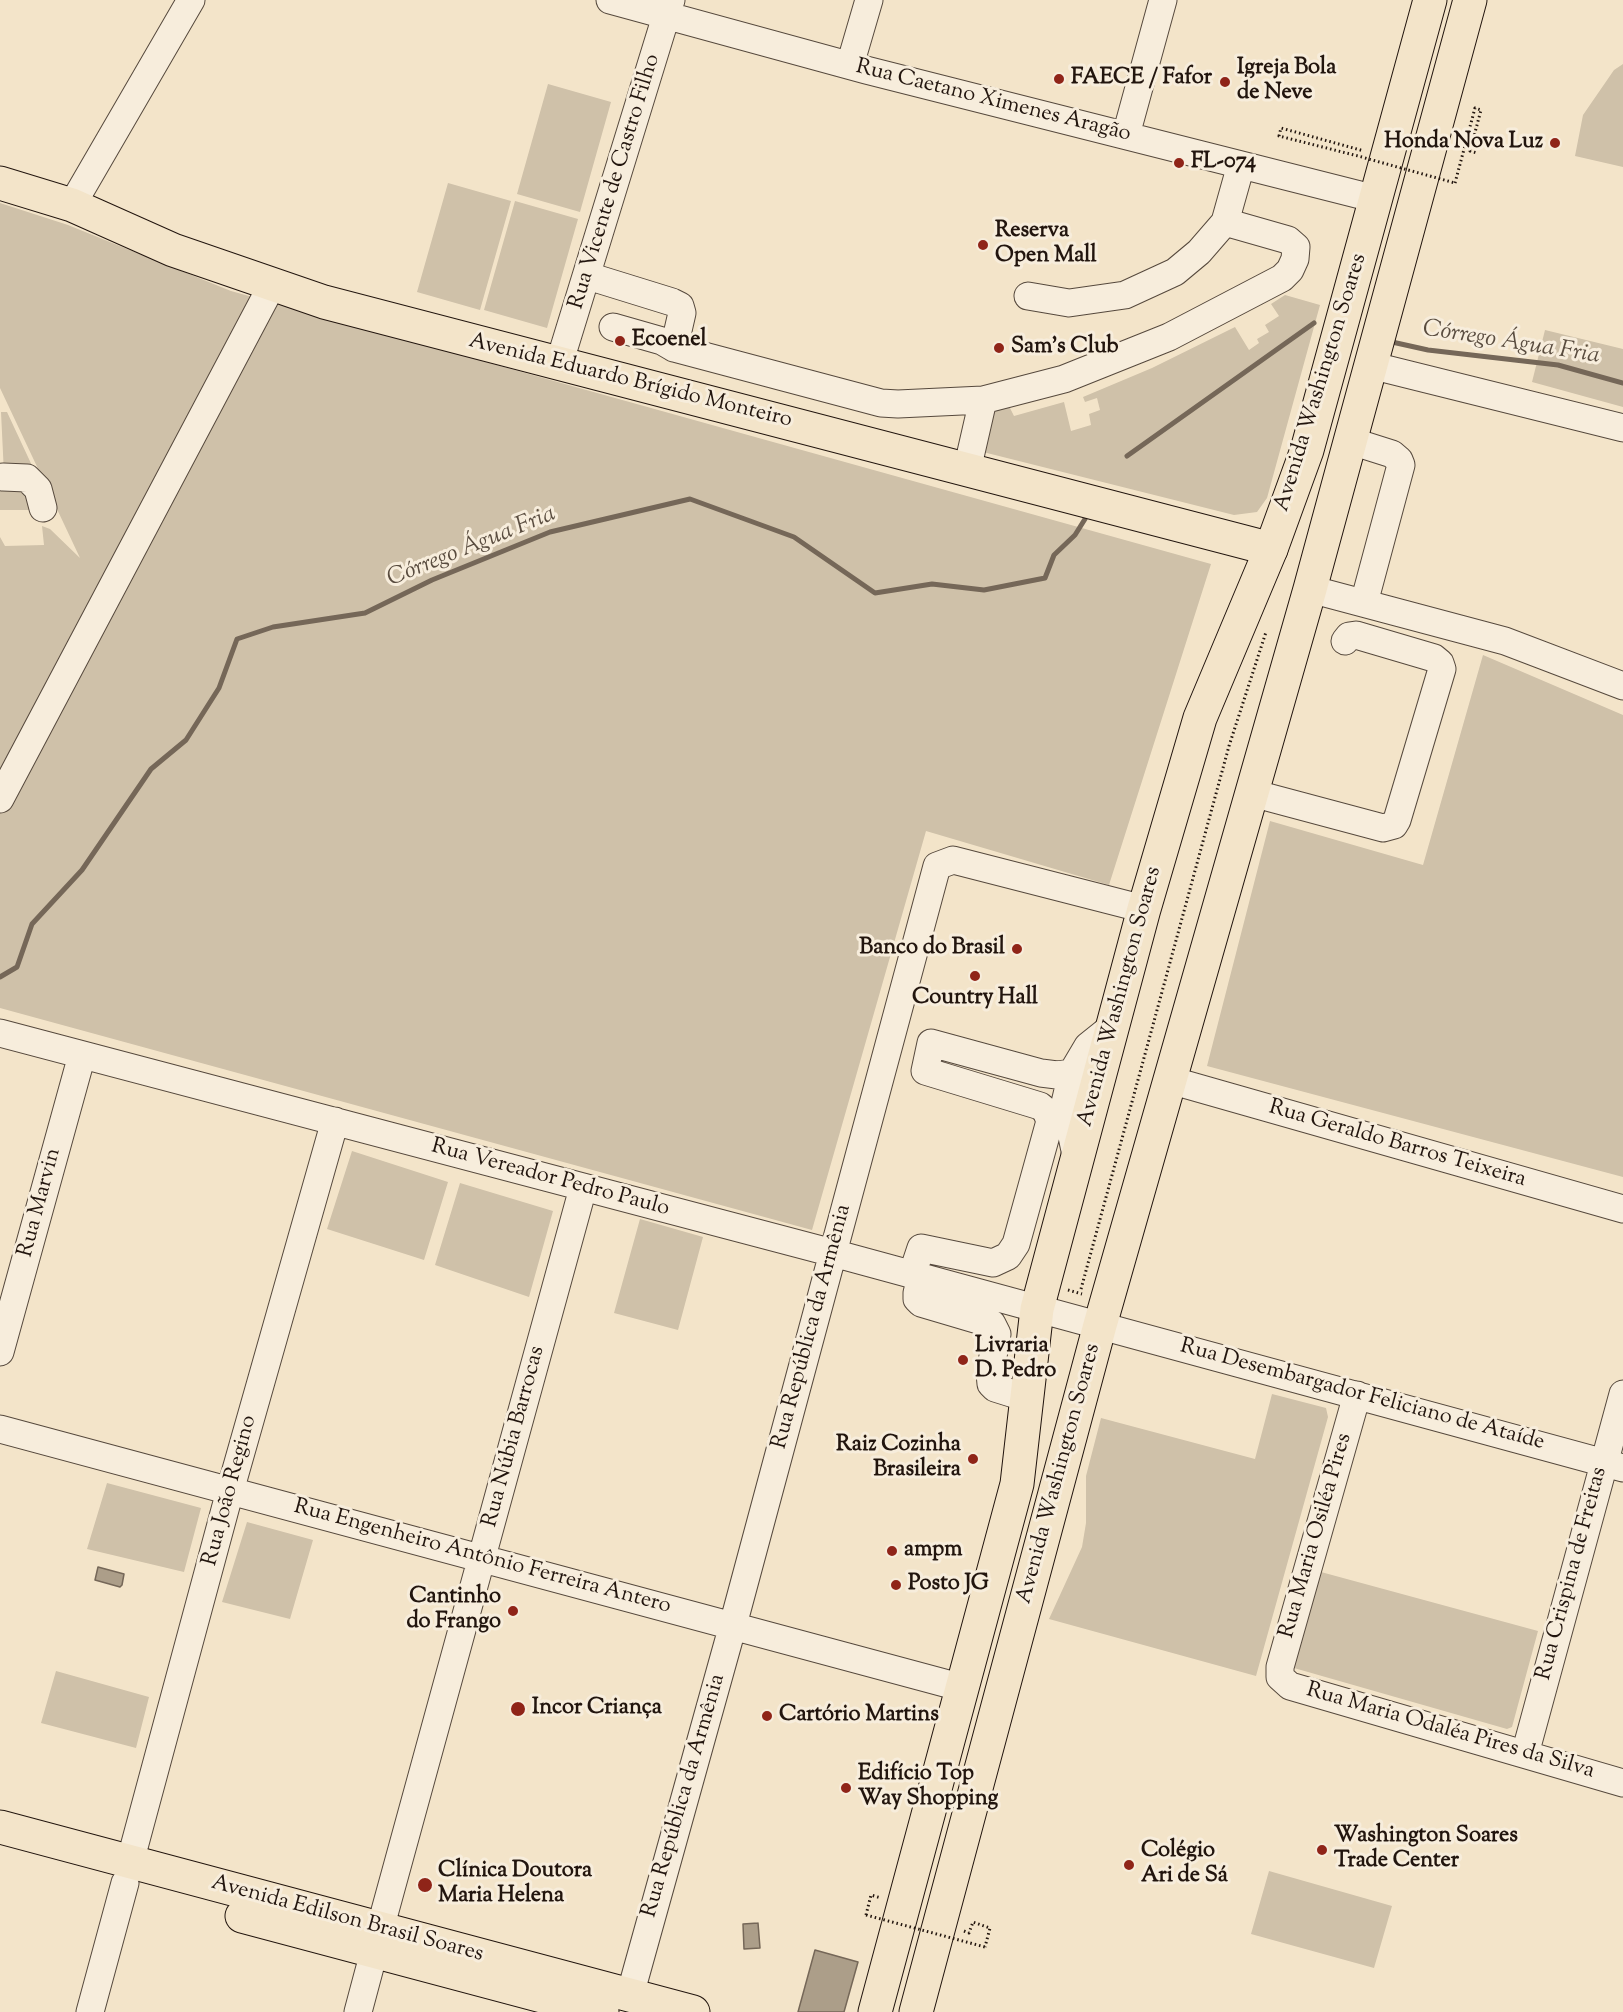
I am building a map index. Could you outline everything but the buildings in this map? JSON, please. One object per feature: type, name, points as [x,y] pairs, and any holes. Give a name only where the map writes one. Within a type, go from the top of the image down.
[{"type":"main road","name":"Avenida Washington Soares","points":[[875,2012],[1017,1485],[1027,1398],[1077,1160],[1144,909],[1200,718],[1271,549],[1307,450],[1376,198],[1376,157],[1430,0]]},
{"type":"main road","name":"Avenida Washington Soares","points":[[916,2012],[1096,1311],[1170,1080],[1252,793],[1351,441],[1470,0]]},
{"type":"main road","name":"Avenida Eduardo Brígido Monteiro","points":[[0,183],[72,205],[174,250],[324,303],[1271,549]]},
{"type":"main road","name":"Avenida Edilson Brasil Soares","points":[[0,1827],[128,1873]]},
{"type":"main road","name":"Avenida Edilson Brasil Soares","points":[[0,1849],[128,1873],[377,1940],[602,2012]]},
{"type":"main road","name":"Avenida Edilson Brasil Soares","points":[[377,1940],[630,1995],[693,2012]]},
{"type":"street","points":[[72,205],[191,0]]},
{"type":"street","name":"Rua Caetano Ximenes Aragão","points":[[610,0],[669,8],[850,65],[1376,198]]},
{"type":"street","points":[[850,65],[869,0]]},
{"type":"street","points":[[1126,135],[1163,0]]},
{"type":"street","name":"Rua Vicente de Castro Filho","points":[[559,364],[669,8]]},
{"type":"street","points":[[1028,296],[1069,303],[1125,295],[1175,272],[1198,252],[1225,222],[1241,165]]},
{"type":"street","points":[[613,327],[662,341],[674,348],[881,403],[983,400],[1064,378],[1169,337],[1269,286],[1290,270],[1297,252],[1293,243],[1225,222]]},
{"type":"street","points":[[588,276],[680,306],[682,314],[674,348]]},
{"type":"street","points":[[0,799],[272,285]]},
{"type":"street","points":[[1370,365],[1623,428]]},
{"type":"street","points":[[967,470],[983,400]]},
{"type":"street","points":[[1252,793],[1383,828],[1394,825],[1442,669],[1440,663],[1434,658],[1356,640],[1370,604],[1401,465],[1392,454],[1351,441]]},
{"type":"street","points":[[3,477],[27,478],[38,489],[43,508]]},
{"type":"street","points":[[1310,589],[1505,641],[1623,686]]},
{"type":"street","name":"Rua República da Armênia","points":[[630,1995],[733,1625],[937,866],[953,860],[1144,909]]},
{"type":"street","points":[[1065,1103],[1072,1073],[1088,1046],[1113,1026]]},
{"type":"street","name":"Rua Vereador Pedro Paulo","points":[[0,1033],[916,1276],[1049,1299],[1096,1311]]},
{"type":"street","points":[[1027,1398],[995,1388],[991,1384],[990,1373],[997,1334],[992,1324],[921,1303],[917,1299],[916,1276],[921,1248],[993,1263],[1008,1256],[1016,1244],[1050,1121],[1046,1111],[1040,1107],[925,1071],[931,1043],[1041,1073],[1057,1075],[1072,1073]]},
{"type":"street","name":"Rua Marvin","points":[[0,1352],[82,1055]]},
{"type":"street","name":"Rua Geraldo Barros Teixeira","points":[[1170,1080],[1623,1209]]},
{"type":"street","points":[[1037,1086],[1057,1092],[1065,1103],[1077,1160]]},
{"type":"street","name":"Rua João Regino","points":[[90,2012],[230,1491],[335,1121]]},
{"type":"street","name":"Rua Núbia Barrocas","points":[[358,2012],[583,1188]]},
{"type":"street","name":"Rua Desembargador Feliciano de Ataíde","points":[[1096,1311],[1357,1395],[1613,1465]]},
{"type":"street","name":"Rua Crispina de Freitas","points":[[1525,1754],[1613,1465],[1623,1394]]},
{"type":"street","name":"Rua Maria Osiléa Pires","points":[[1280,1677],[1280,1667],[1357,1395]]},
{"type":"street","name":"Rua Engenheiro Antônio Ferreira Antero","points":[[0,1429],[733,1625],[963,1689]]},
{"type":"street","name":"Rua Maria Odaléa Pires da Silva","points":[[1280,1677],[1290,1686],[1623,1783]]},
{"type":"path","points":[[1376,157],[1279,136],[1281,129],[1376,157],[1455,183],[1474,108],[1480,110],[1470,151],[1477,153]]},
{"type":"path","points":[[1049,1299],[1096,1311]]},
{"type":"path","points":[[885,1899],[871,1895],[866,1915],[984,1947],[990,1928],[973,1922],[969,1933]]},
{"type":"shaded area","points":[[1623,64],[1623,167],[1575,156],[1583,115],[1614,70]]},
{"type":"shaded area","points":[[548,84],[611,102],[580,212],[517,194]]},
{"type":"shaded area","points":[[448,183],[511,201],[480,310],[417,292]]},
{"type":"shaded area","points":[[515,201],[578,219],[547,328],[484,310]]},
{"type":"shaded area","points":[[0,203],[68,225],[231,291],[1211,564],[1109,885],[926,831],[812,1230],[0,1008],[0,537],[5,546],[44,545],[42,526],[50,529],[80,558],[0,388]]},
{"type":"shaded area","points":[[1285,295],[1320,305],[1267,498],[1257,512],[1234,515],[983,452],[993,411],[1008,404],[1014,416],[1064,402],[1071,431],[1091,425],[1089,414],[1100,410],[1097,398],[1085,402],[1083,397],[1152,368],[1235,327],[1249,350],[1259,343],[1257,339],[1269,332],[1265,325],[1279,316],[1271,304]]},
{"type":"shaded area","points":[[1545,330],[1623,349],[1623,407],[1532,382]]},
{"type":"shaded area","points":[[1,412],[7,412],[35,472],[4,474]]},
{"type":"shaded area","points":[[24,480],[33,510],[0,510],[0,486]]},
{"type":"shaded area","points":[[1483,655],[1623,715],[1623,1177],[1207,1066],[1270,821],[1423,865]]},
{"type":"shaded area","points":[[352,1151],[448,1182],[424,1260],[327,1229]]},
{"type":"shaded area","points":[[460,1183],[553,1211],[529,1297],[435,1265]]},
{"type":"shaded area","points":[[640,1219],[703,1237],[678,1330],[614,1313]]},
{"type":"shaded area","points":[[1272,1394],[1326,1408],[1328,1417],[1256,1676],[1049,1619],[1082,1547],[1086,1523],[1086,1476],[1101,1418],[1255,1459]]},
{"type":"shaded area","points":[[107,1483],[201,1508],[184,1572],[87,1549]]},
{"type":"shaded area","points":[[247,1522],[313,1540],[290,1619],[222,1602]]},
{"type":"shaded area","points":[[98,1567],[124,1574],[122,1585],[120,1587],[95,1580]]},
{"type":"shaded area","points":[[1321,1572],[1538,1631],[1512,1727],[1507,1729],[1294,1668]]},
{"type":"shaded area","points":[[56,1671],[149,1697],[136,1748],[41,1723]]},
{"type":"shaded area","points":[[1269,1871],[1392,1906],[1374,1968],[1251,1934]]},
{"type":"shaded area","points":[[758,1923],[760,1948],[744,1949],[743,1924]]},
{"type":"shaded area","points":[[815,1950],[858,1962],[844,2012],[798,2012]]},
{"type":"waterway","name":"Córrego Água Fria","points":[[1127,456],[1314,323]]},
{"type":"waterway","name":"Córrego Água Fria","points":[[1392,342],[1428,350],[1558,365],[1623,383]]},
{"type":"waterway","name":"Córrego Água Fria","points":[[0,977],[17,967],[32,924],[82,870],[151,769],[186,740],[219,688],[237,639],[273,627],[365,613],[432,580],[550,532],[690,499],[794,537],[875,593],[932,584],[984,590],[1045,578],[1054,555],[1075,535],[1085,519]]},
{"type":"place","name":"FAECE / Fafor","points":[[1059,79]]},
{"type":"place","name":"Igreja Bola de Neve","points":[[1225,82]]},
{"type":"place","name":"Honda Nova Luz","points":[[1555,143]]},
{"type":"place","name":"FL-074","points":[[1179,163]]},
{"type":"place","name":"Reserva Open Mall","points":[[983,245]]},
{"type":"place","name":"Ecoenel","points":[[620,341]]},
{"type":"place","name":"Sam's Club","points":[[999,348]]},
{"type":"place","name":"Banco do Brasil","points":[[1017,949]]},
{"type":"place","name":"Country Hall","points":[[975,976]]},
{"type":"place","name":"Livraria D. Pedro","points":[[963,1360]]},
{"type":"place","name":"Raiz Cozinha Brasileira","points":[[973,1459]]},
{"type":"place","name":"ampm","points":[[892,1551]]},
{"type":"place","name":"Posto JG","points":[[896,1585]]},
{"type":"place","name":"Cantinho do Frango","points":[[513,1611]]},
{"type":"place","name":"Incor Criança","points":[[518,1709]]},
{"type":"place","name":"Cartório Martins","points":[[767,1716]]},
{"type":"place","name":"Edifício Top Way Shopping","points":[[846,1788]]},
{"type":"place","name":"Washington Soares Trade Center","points":[[1322,1850]]},
{"type":"place","name":"Colégio Ari de Sá","points":[[1129,1865]]},
{"type":"place","name":"Clínica Doutora Maria Helena","points":[[425,1885]]}]
